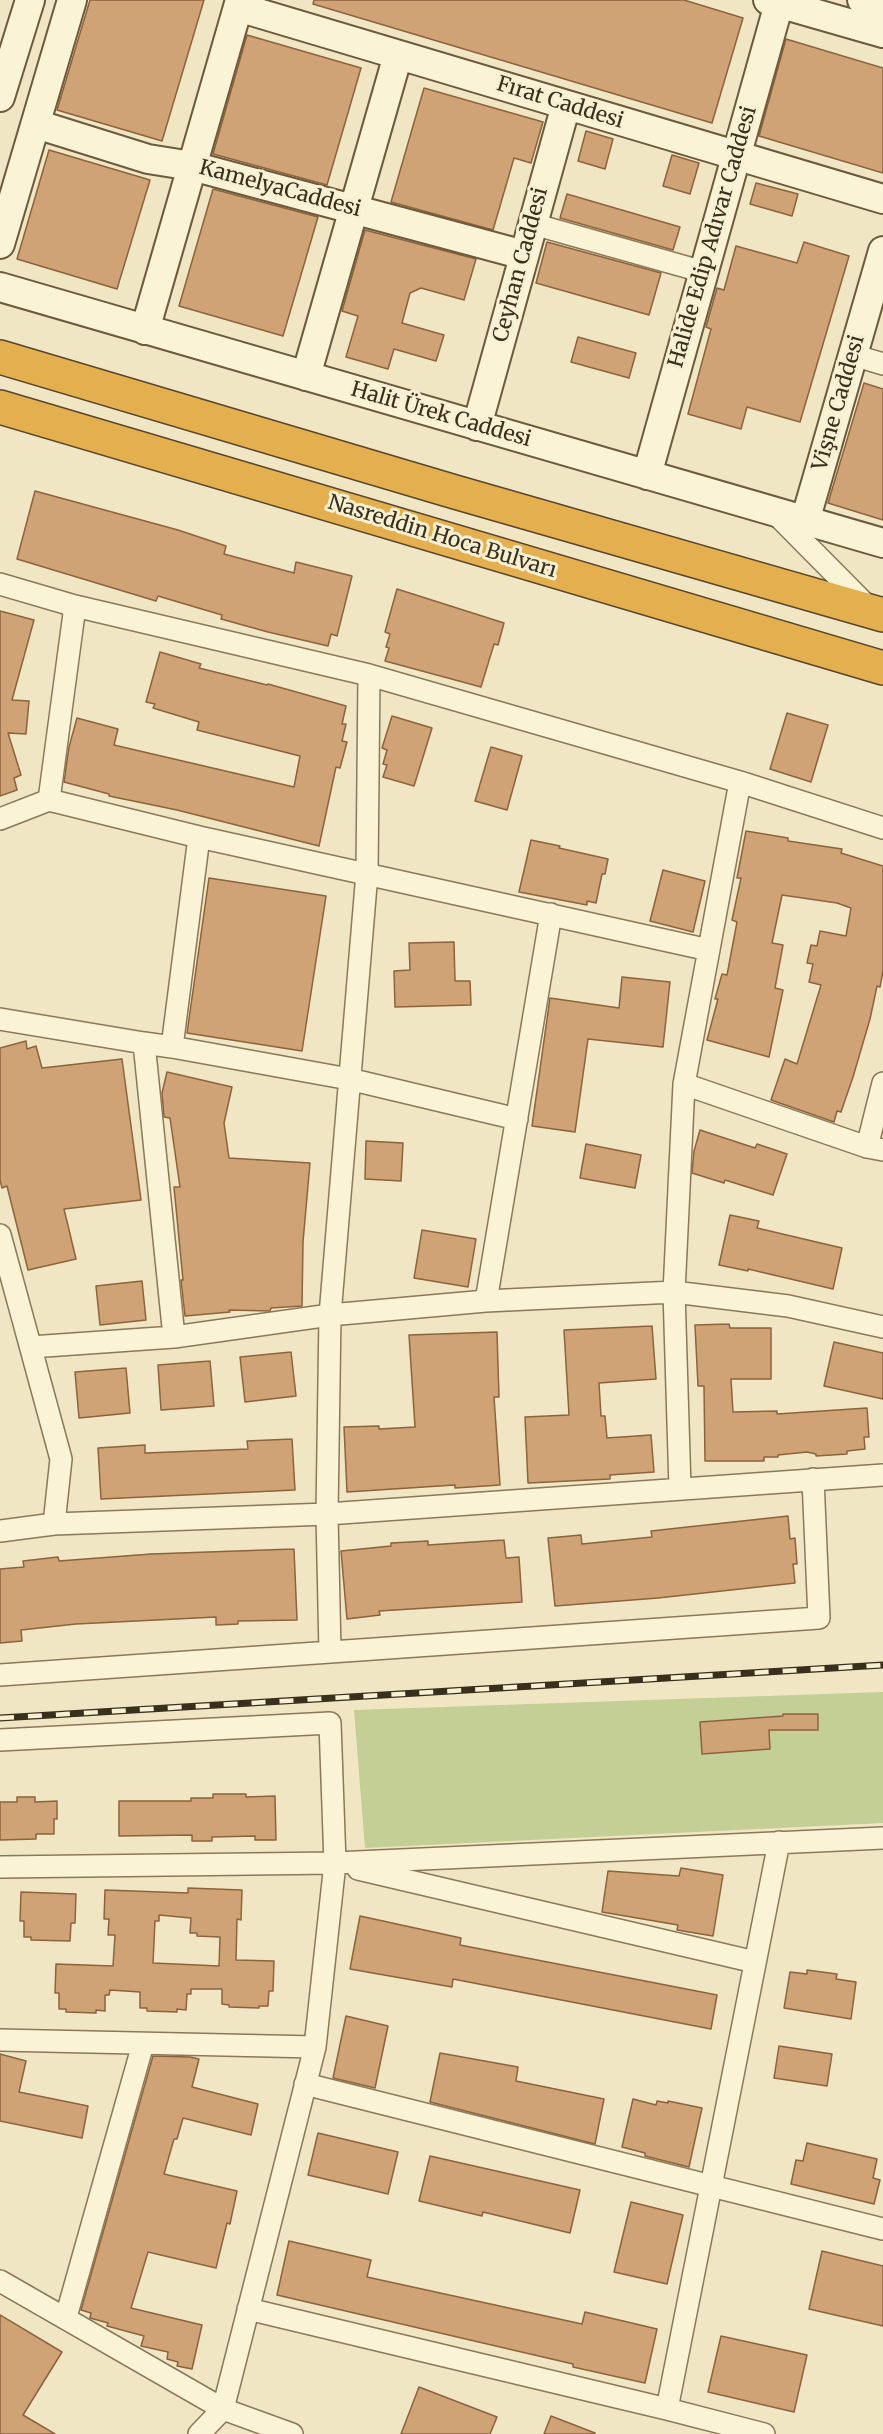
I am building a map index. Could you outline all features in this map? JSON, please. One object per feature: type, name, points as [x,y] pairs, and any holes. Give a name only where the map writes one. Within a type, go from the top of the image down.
[{"type":"highway","points":[[0,357],[878,614]]},
{"type":"highway","name":"Nasreddin Hoca Bulvarı","points":[[0,407],[883,668]]},
{"type":"street","points":[[0,97],[30,0]]},
{"type":"street","points":[[0,244],[71,5],[39,0]]},
{"type":"street","points":[[862,0],[883,6]]},
{"type":"street","points":[[776,1],[883,33]]},
{"type":"street","name":"Halide Edip Adıvar Caddesi","points":[[647,475],[736,155],[776,1]]},
{"type":"street","points":[[145,330],[239,4]]},
{"type":"street","name":"Fırat Caddesi","points":[[239,4],[398,55],[883,199]]},
{"type":"street","points":[[306,376],[398,55]]},
{"type":"street","name":"Ceyhan Caddesi","points":[[477,426],[566,105]]},
{"type":"street","name":"KamelyaCaddesi","points":[[36,124],[148,159],[192,166],[524,255]]},
{"type":"street","points":[[532,224],[704,272]]},
{"type":"street","name":"Vişne Caddesi","points":[[805,521],[883,251]]},
{"type":"street","name":"Halit Ürek Caddesi","points":[[0,287],[883,543]]},
{"type":"street","points":[[853,355],[883,363]]},
{"type":"street","points":[[774,512],[878,614]]},
{"type":"street","points":[[0,585],[75,606],[369,675],[740,782],[883,828]]},
{"type":"street","points":[[49,800],[75,606]]},
{"type":"street","points":[[330,1652],[327,1514],[330,1315],[367,873],[369,675]]},
{"type":"street","points":[[680,1488],[674,1292],[684,1084],[740,782]]},
{"type":"street","points":[[0,819],[49,800],[199,837],[709,950]]},
{"type":"street","points":[[172,1047],[199,837]]},
{"type":"street","points":[[486,1301],[551,914]]},
{"type":"street","points":[[0,1019],[349,1079],[517,1119]]},
{"type":"street","points":[[144,1043],[174,1337]]},
{"type":"street","points":[[684,1084],[875,1148],[883,1083]]},
{"type":"street","points":[[0,1235],[61,1459],[54,1524]]},
{"type":"street","points":[[31,1347],[174,1337],[330,1315],[486,1301],[674,1292],[788,1306],[883,1327]]},
{"type":"street","points":[[0,1531],[54,1524],[327,1514],[883,1475]]},
{"type":"street","points":[[0,1675],[819,1618],[813,1479]]},
{"type":"street","points":[[0,1740],[330,1723],[335,1863],[315,2047],[223,2409],[199,2434]]},
{"type":"street","points":[[0,1868],[335,1863],[883,1838]]},
{"type":"street","points":[[667,2409],[778,1842]]},
{"type":"street","points":[[335,1863],[755,1962]]},
{"type":"street","points":[[0,2040],[315,2047]]},
{"type":"street","points":[[66,2317],[143,2044]]},
{"type":"street","points":[[305,2084],[883,2229]]},
{"type":"street","points":[[0,2281],[223,2409],[292,2434]]},
{"type":"street","points":[[248,2309],[764,2434]]},
{"type":"green space","points":[[883,1692],[883,1823],[365,1848],[354,1710]]},
{"type":"building","points":[[90,0],[204,0],[162,141],[57,110]]},
{"type":"building","points":[[314,0],[684,0],[743,18],[712,123],[313,4]]},
{"type":"building","points":[[247,35],[361,68],[327,185],[213,154]]},
{"type":"building","points":[[786,39],[883,68],[883,173],[759,136]]},
{"type":"building","points":[[424,88],[543,122],[531,163],[514,158],[493,230],[391,202]]},
{"type":"building","points":[[586,131],[613,139],[605,169],[578,161]]},
{"type":"building","points":[[49,150],[150,180],[117,289],[17,259]]},
{"type":"building","points":[[672,155],[699,163],[690,194],[663,186]]},
{"type":"building","points":[[756,183],[798,194],[792,216],[750,204]]},
{"type":"building","points":[[213,189],[318,217],[283,336],[179,306]]},
{"type":"building","points":[[567,194],[680,227],[673,250],[560,218]]},
{"type":"building","points":[[365,230],[476,259],[464,300],[421,288],[410,293],[402,323],[444,335],[436,361],[394,349],[388,369],[346,357],[358,316],[342,311]]},
{"type":"building","points":[[547,242],[661,273],[649,315],[536,283]]},
{"type":"building","points":[[804,242],[849,256],[800,422],[747,407],[741,429],[688,414],[711,329],[706,327],[717,288],[724,290],[736,246],[797,263]]},
{"type":"building","points":[[578,337],[636,353],[629,378],[571,362]]},
{"type":"building","points":[[864,383],[883,389],[883,520],[828,503]]},
{"type":"building","points":[[35,491],[178,530],[226,546],[224,554],[294,573],[296,562],[352,576],[337,636],[331,634],[328,646],[268,632],[221,619],[222,615],[158,596],[156,601],[17,559]]},
{"type":"building","points":[[397,589],[504,623],[498,645],[494,644],[481,687],[385,661],[390,634],[385,632]]},
{"type":"building","points":[[0,611],[34,620],[12,700],[29,701],[26,734],[8,733],[21,775],[14,778],[17,790],[0,796]]},
{"type":"building","points":[[160,652],[201,664],[199,668],[346,706],[342,724],[346,724],[342,741],[347,742],[340,768],[336,767],[319,846],[177,810],[109,796],[109,794],[64,782],[69,747],[77,718],[118,729],[114,745],[294,787],[300,756],[197,730],[199,722],[153,708],[155,704],[146,702]]},
{"type":"building","points":[[787,713],[828,725],[811,782],[770,769]]},
{"type":"building","points":[[392,716],[432,728],[414,786],[383,777],[387,765],[383,764],[387,750],[382,748]]},
{"type":"building","points":[[491,747],[522,756],[507,810],[475,801]]},
{"type":"building","points":[[746,831],[788,838],[788,841],[842,849],[841,853],[883,866],[883,971],[880,987],[877,986],[853,1077],[841,1112],[837,1111],[834,1122],[771,1100],[785,1059],[797,1064],[821,985],[809,982],[813,964],[807,963],[811,945],[817,946],[820,931],[846,936],[851,908],[837,903],[782,895],[772,943],[783,945],[775,988],[783,990],[769,1057],[707,1040],[722,974],[727,975],[737,922],[732,920],[741,878],[737,878]]},
{"type":"building","points":[[531,840],[608,859],[605,874],[602,874],[596,903],[587,901],[587,905],[519,892]]},
{"type":"building","points":[[663,870],[705,881],[693,932],[650,921]]},
{"type":"building","points":[[209,878],[326,896],[302,1051],[187,1033]]},
{"type":"building","points":[[454,942],[455,981],[470,981],[471,1005],[395,1007],[394,971],[410,970],[409,943]]},
{"type":"building","points":[[622,977],[670,982],[663,1047],[588,1039],[575,1132],[532,1126],[550,998],[619,1008]]},
{"type":"building","points":[[26,1041],[27,1049],[36,1046],[42,1068],[122,1059],[141,1200],[64,1209],[76,1259],[28,1270],[7,1186],[2,1188],[0,1180],[0,1048]]},
{"type":"building","points":[[167,1072],[232,1087],[224,1123],[229,1158],[310,1163],[303,1242],[302,1306],[271,1308],[270,1311],[229,1310],[230,1312],[185,1316],[174,1187],[180,1187],[170,1118],[164,1117],[162,1093]]},
{"type":"building","points":[[700,1130],[755,1148],[757,1144],[787,1154],[773,1195],[725,1180],[724,1183],[692,1173],[694,1151]]},
{"type":"building","points":[[366,1141],[403,1143],[401,1181],[365,1179]]},
{"type":"building","points":[[586,1144],[641,1155],[635,1188],[580,1178]]},
{"type":"building","points":[[730,1215],[759,1221],[757,1228],[842,1248],[833,1289],[748,1269],[748,1271],[719,1265]]},
{"type":"building","points":[[422,1230],[476,1239],[468,1287],[414,1278]]},
{"type":"building","points":[[142,1281],[146,1320],[100,1325],[96,1286]]},
{"type":"building","points":[[729,1324],[730,1328],[771,1328],[771,1379],[731,1379],[733,1412],[777,1411],[777,1414],[867,1408],[869,1437],[864,1437],[865,1449],[847,1451],[847,1454],[816,1456],[816,1454],[807,1452],[778,1455],[778,1457],[764,1457],[764,1461],[705,1461],[704,1386],[698,1386],[695,1325]]},
{"type":"building","points":[[652,1326],[656,1379],[599,1383],[601,1416],[605,1416],[607,1438],[651,1435],[654,1472],[610,1475],[610,1479],[528,1483],[525,1417],[569,1415],[564,1330]]},
{"type":"building","points":[[497,1332],[499,1397],[494,1397],[500,1485],[455,1488],[455,1485],[347,1492],[344,1427],[379,1426],[379,1429],[415,1427],[409,1335]]},
{"type":"building","points":[[834,1342],[883,1353],[883,1399],[824,1386]]},
{"type":"building","points":[[291,1352],[296,1396],[245,1402],[240,1357]]},
{"type":"building","points":[[210,1361],[214,1406],[161,1410],[158,1365]]},
{"type":"building","points":[[126,1368],[130,1413],[79,1418],[75,1372]]},
{"type":"building","points":[[292,1439],[295,1490],[101,1499],[98,1448],[145,1445],[145,1453],[248,1449],[247,1441]]},
{"type":"building","points":[[788,1516],[790,1539],[795,1538],[797,1564],[793,1564],[795,1583],[658,1598],[555,1606],[548,1538],[581,1535],[582,1544],[652,1537],[651,1531]]},
{"type":"building","points":[[504,1540],[506,1558],[519,1557],[522,1602],[379,1611],[380,1615],[347,1619],[341,1551],[391,1546],[391,1543],[428,1541],[428,1545]]},
{"type":"building","points":[[294,1549],[297,1620],[238,1621],[238,1624],[216,1625],[216,1617],[76,1624],[21,1630],[22,1641],[0,1643],[0,1569],[24,1567],[23,1561],[58,1557],[59,1561],[151,1554]]},
{"type":"building","points":[[783,1714],[818,1714],[818,1730],[769,1730],[770,1749],[702,1754],[700,1722],[783,1716]]},
{"type":"building","points":[[213,1794],[246,1794],[246,1797],[275,1796],[276,1840],[255,1840],[255,1836],[212,1837],[212,1841],[192,1841],[192,1835],[119,1836],[119,1801],[191,1801],[191,1798],[213,1798]]},
{"type":"building","points":[[17,1797],[35,1797],[35,1802],[57,1801],[54,1834],[36,1834],[36,1839],[0,1840],[0,1802],[17,1802]]},
{"type":"building","points":[[681,1868],[723,1875],[713,1936],[677,1930],[678,1925],[602,1912],[608,1871],[679,1876]]},
{"type":"building","points":[[188,1888],[242,1890],[241,1920],[237,1919],[236,1960],[274,1961],[273,1991],[269,1991],[268,2006],[229,2007],[229,2005],[222,2004],[222,1989],[191,1989],[191,1994],[187,1994],[186,2010],[147,2011],[147,2008],[140,2008],[140,1992],[110,1990],[109,1995],[105,1995],[105,2011],[66,2012],[66,2009],[59,2009],[59,1993],[55,1993],[56,1964],[113,1966],[115,1935],[108,1935],[109,1919],[104,1919],[105,1890],[188,1893]],"holes":[[[159,1915],[191,1918],[190,1933],[197,1933],[197,1936],[220,1937],[219,1966],[153,1963],[155,1921],[159,1921]]]},
{"type":"building","points":[[21,1892],[76,1894],[75,1923],[71,1923],[70,1941],[31,1940],[31,1937],[24,1937],[24,1921],[20,1921]]},
{"type":"building","points":[[360,1916],[461,1938],[460,1945],[717,1995],[711,2029],[453,1979],[452,1987],[350,1969]]},
{"type":"building","points":[[807,1970],[837,1974],[836,1979],[856,1982],[851,2019],[784,2008],[790,1972],[807,1974]]},
{"type":"building","points":[[346,2016],[388,2026],[375,2088],[333,2078]]},
{"type":"building","points":[[779,2046],[832,2054],[827,2086],[774,2078]]},
{"type":"building","points":[[440,2053],[518,2067],[516,2081],[604,2099],[595,2144],[430,2102]]},
{"type":"building","points":[[0,2054],[26,2061],[19,2092],[88,2106],[82,2138],[0,2121]]},
{"type":"building","points":[[153,2056],[199,2059],[192,2087],[258,2104],[251,2135],[183,2118],[164,2174],[237,2191],[230,2224],[227,2223],[216,2268],[148,2252],[131,2308],[202,2325],[192,2369],[177,2366],[178,2362],[167,2359],[168,2352],[141,2346],[144,2336],[107,2326],[108,2323],[90,2318],[91,2313],[81,2310]]},
{"type":"building","points":[[633,2099],[656,2105],[657,2101],[668,2103],[668,2101],[702,2108],[689,2167],[645,2156],[645,2153],[622,2147]]},
{"type":"building","points":[[318,2133],[398,2152],[388,2194],[308,2175]]},
{"type":"building","points":[[807,2143],[877,2159],[873,2178],[880,2180],[874,2204],[791,2184],[796,2160],[803,2161]]},
{"type":"building","points":[[430,2156],[580,2190],[570,2233],[483,2212],[482,2216],[419,2201]]},
{"type":"building","points":[[631,2202],[683,2215],[667,2284],[614,2272]]},
{"type":"building","points":[[289,2241],[371,2260],[367,2277],[582,2324],[585,2312],[657,2329],[645,2383],[277,2295]]},
{"type":"building","points":[[822,2251],[883,2266],[883,2326],[809,2309]]},
{"type":"building","points":[[0,2315],[62,2352],[23,2415],[55,2434],[0,2434]]},
{"type":"building","points":[[721,2336],[807,2355],[794,2412],[708,2392]]},
{"type":"building","points":[[419,2387],[497,2417],[490,2434],[401,2434]]},
{"type":"building","points":[[551,2416],[595,2433],[595,2434],[544,2434]]},
{"type":"railway","points":[[0,1718],[883,1665]]}]
